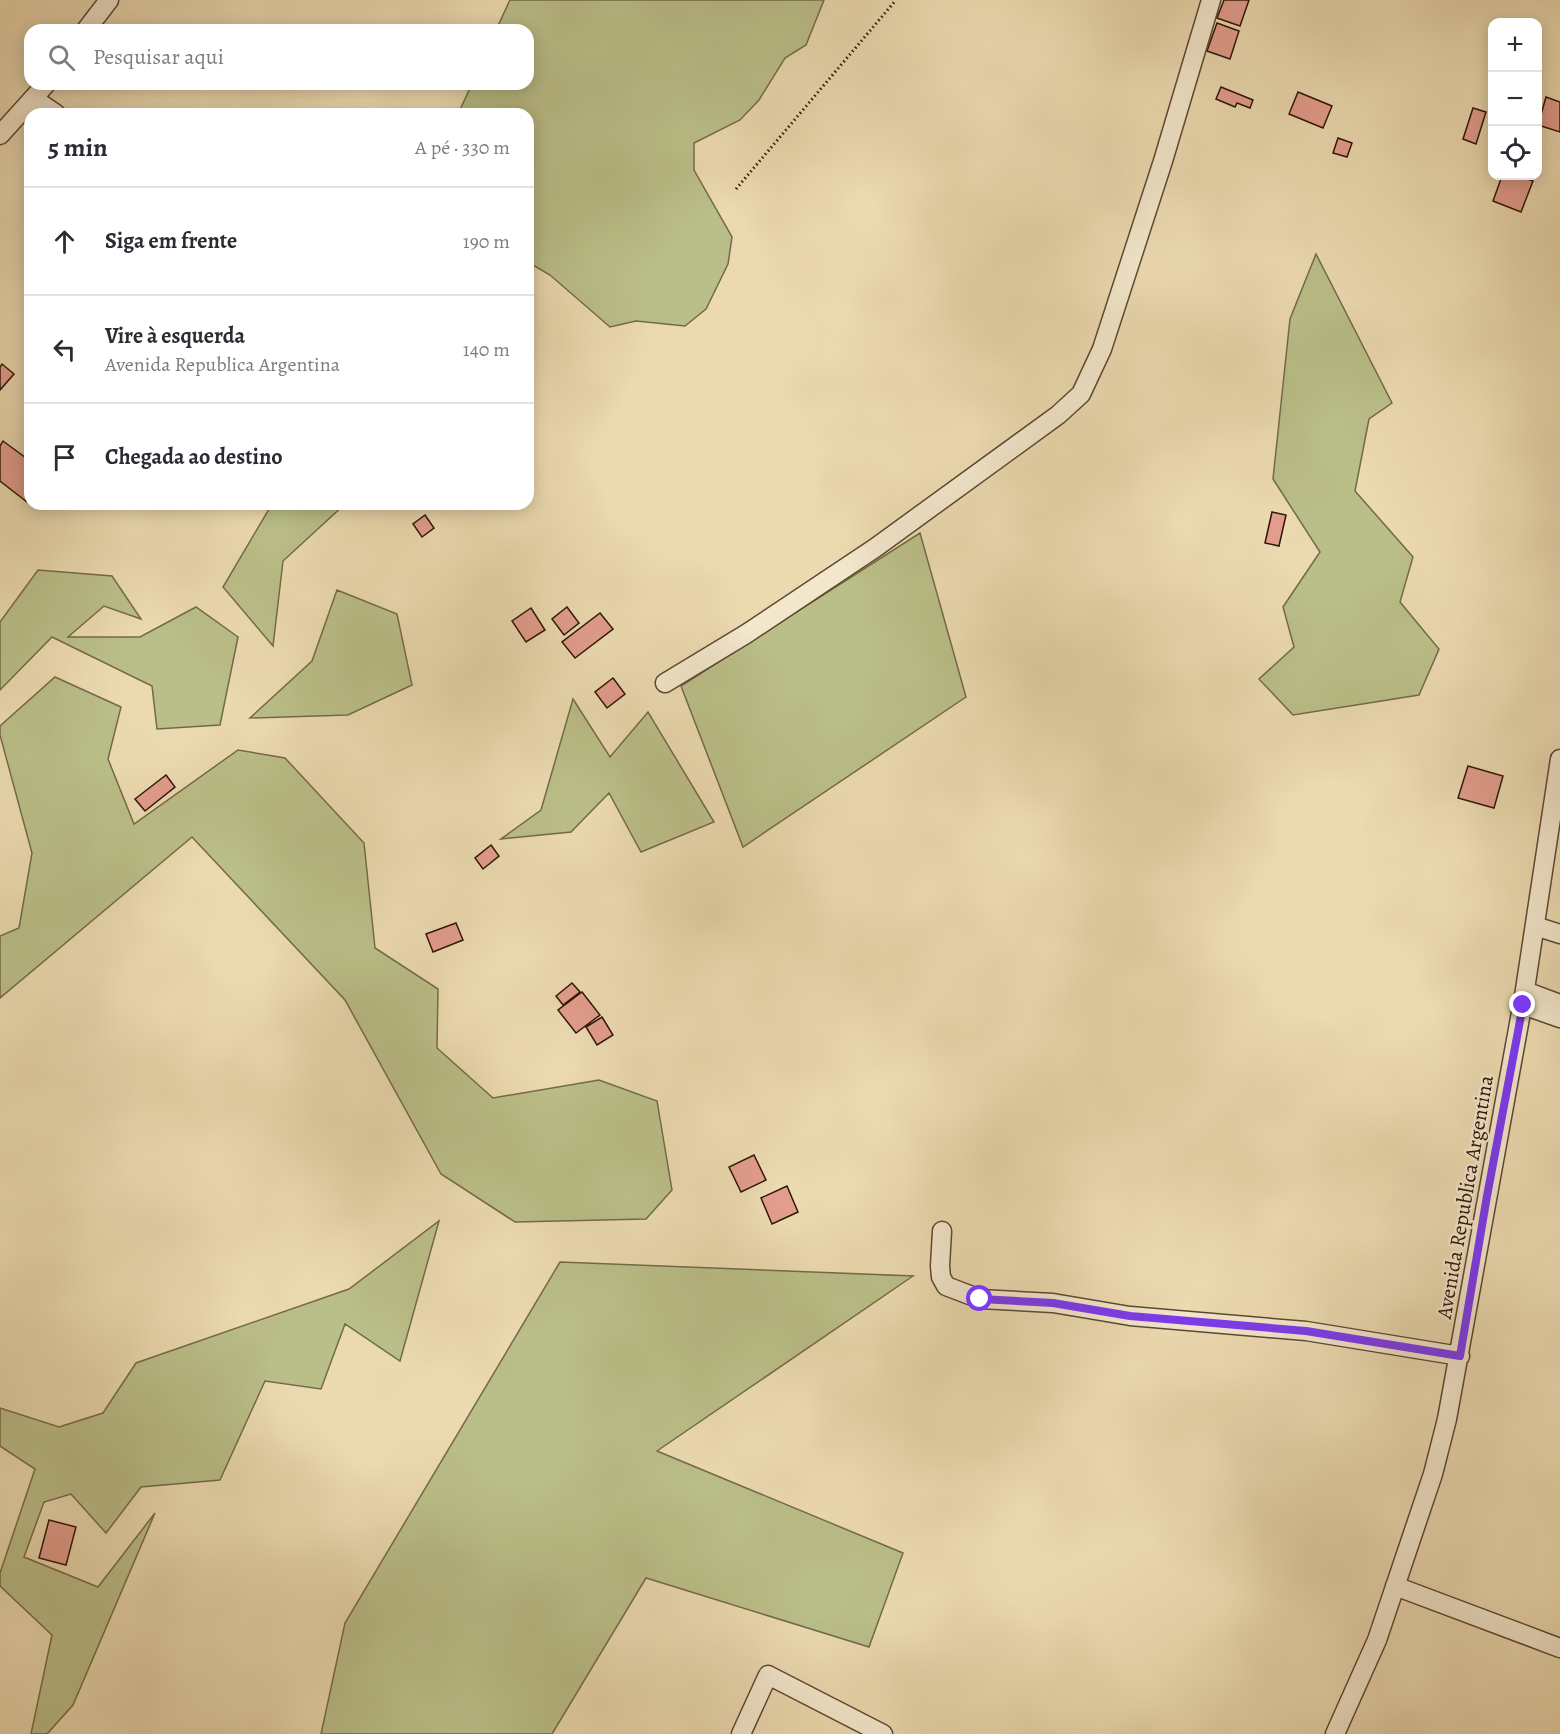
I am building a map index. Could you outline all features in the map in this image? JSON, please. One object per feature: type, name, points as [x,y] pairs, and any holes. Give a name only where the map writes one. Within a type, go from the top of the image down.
[{"type":"street","points":[[91,24],[109,0]]},
{"type":"street","points":[[665,683],[746,634],[875,548],[1058,415],[1081,394],[1102,349],[1211,0]]},
{"type":"street","points":[[26,108],[41,90]]},
{"type":"street","points":[[34,99],[47,108]]},
{"type":"street","points":[[0,135],[24,110]]},
{"type":"street","name":"Avenida Republica Argentina","points":[[1335,1734],[1377,1640],[1433,1474],[1448,1419],[1524,998],[1560,759]]},
{"type":"street","points":[[1535,926],[1560,934]]},
{"type":"street","points":[[1524,998],[1560,1004]]},
{"type":"street","points":[[1524,998],[1560,1018]]},
{"type":"street","points":[[942,1231],[940,1266],[941,1277],[946,1286],[980,1299],[1053,1303],[1130,1316],[1306,1331],[1460,1356]]},
{"type":"street","points":[[1395,1586],[1560,1648]]},
{"type":"street","points":[[741,1734],[768,1675],[883,1734]]},
{"type":"path","points":[[736,189],[896,0]]},
{"type":"green space","points":[[510,0],[824,0],[806,45],[785,58],[759,100],[740,120],[694,143],[694,170],[732,237],[728,264],[706,309],[685,326],[636,321],[610,327],[550,275],[534,266],[534,108],[461,108],[469,90],[534,90],[534,24],[499,24]]},
{"type":"green space","points":[[1316,254],[1392,403],[1369,419],[1355,491],[1413,557],[1400,602],[1439,649],[1419,695],[1293,715],[1259,679],[1294,647],[1283,607],[1320,552],[1273,479],[1290,319]]},
{"type":"green space","points":[[268,510],[338,510],[283,561],[273,646],[223,587]]},
{"type":"green space","points":[[920,533],[966,697],[743,847],[681,686]]},
{"type":"green space","points":[[38,570],[112,576],[141,619],[104,606],[68,637],[140,637],[196,607],[238,637],[220,725],[157,729],[152,686],[52,637],[0,690],[0,622]]},
{"type":"green space","points":[[337,590],[397,614],[412,685],[348,715],[250,718],[312,661]]},
{"type":"green space","points":[[55,677],[121,707],[108,759],[134,824],[238,750],[285,758],[364,843],[375,948],[438,989],[437,1048],[493,1098],[599,1080],[657,1101],[672,1190],[646,1219],[515,1222],[441,1174],[345,1000],[192,837],[0,998],[0,936],[19,928],[32,853],[0,735],[0,726]]},
{"type":"green space","points":[[573,699],[610,757],[648,712],[714,822],[641,852],[609,793],[571,832],[501,839],[541,810]]},
{"type":"green space","points":[[439,1221],[400,1361],[345,1324],[321,1389],[265,1381],[220,1480],[141,1487],[106,1533],[71,1494],[44,1502],[24,1557],[98,1587],[155,1513],[73,1705],[47,1734],[31,1734],[52,1635],[0,1586],[0,1573],[35,1469],[0,1446],[0,1408],[59,1427],[103,1413],[136,1363],[349,1289]]},
{"type":"green space","points":[[560,1262],[913,1276],[657,1451],[903,1553],[869,1647],[646,1578],[552,1734],[321,1734],[345,1623]]},
{"type":"building","points":[[1224,0],[1249,0],[1240,26],[1217,18]]},
{"type":"building","points":[[1217,23],[1239,31],[1230,59],[1207,51]]},
{"type":"building","points":[[1221,87],[1253,100],[1250,108],[1237,103],[1235,107],[1216,99]]},
{"type":"building","points":[[1298,92],[1332,106],[1323,128],[1289,114]]},
{"type":"building","points":[[1546,97],[1560,102],[1560,132],[1542,126],[1542,111]]},
{"type":"building","points":[[1473,108],[1486,112],[1476,144],[1463,139]]},
{"type":"building","points":[[1338,138],[1352,143],[1347,157],[1333,153]]},
{"type":"building","points":[[1501,180],[1533,181],[1521,212],[1493,201]]},
{"type":"building","points":[[2,364],[14,374],[0,390],[0,367]]},
{"type":"building","points":[[3,441],[24,457],[24,500],[0,481],[0,446]]},
{"type":"building","points":[[1272,512],[1286,515],[1279,546],[1265,543]]},
{"type":"building","points":[[425,515],[434,528],[422,537],[413,524]]},
{"type":"building","points":[[567,607],[579,623],[564,635],[552,619]]},
{"type":"building","points":[[531,608],[545,630],[526,642],[512,621]]},
{"type":"building","points":[[600,613],[613,629],[575,658],[562,642]]},
{"type":"building","points":[[613,678],[625,694],[607,708],[595,692]]},
{"type":"building","points":[[1468,766],[1503,776],[1494,808],[1458,798]]},
{"type":"building","points":[[166,775],[175,787],[145,811],[135,799]]},
{"type":"building","points":[[491,845],[499,856],[483,869],[475,858]]},
{"type":"building","points":[[456,923],[463,940],[433,952],[426,934]]},
{"type":"building","points":[[572,983],[580,992],[563,1005],[556,996]]},
{"type":"building","points":[[582,992],[600,1015],[576,1033],[558,1010]]},
{"type":"building","points":[[602,1017],[613,1035],[597,1045],[586,1027]]},
{"type":"building","points":[[754,1155],[766,1180],[741,1192],[729,1167]]},
{"type":"building","points":[[787,1186],[798,1212],[772,1224],[761,1198]]},
{"type":"building","points":[[49,1520],[76,1527],[66,1565],[39,1558]]},
{"type":"route","points":[[980,1299],[1053,1303],[1130,1316],[1306,1331],[1460,1356],[1523,1005]]}]
